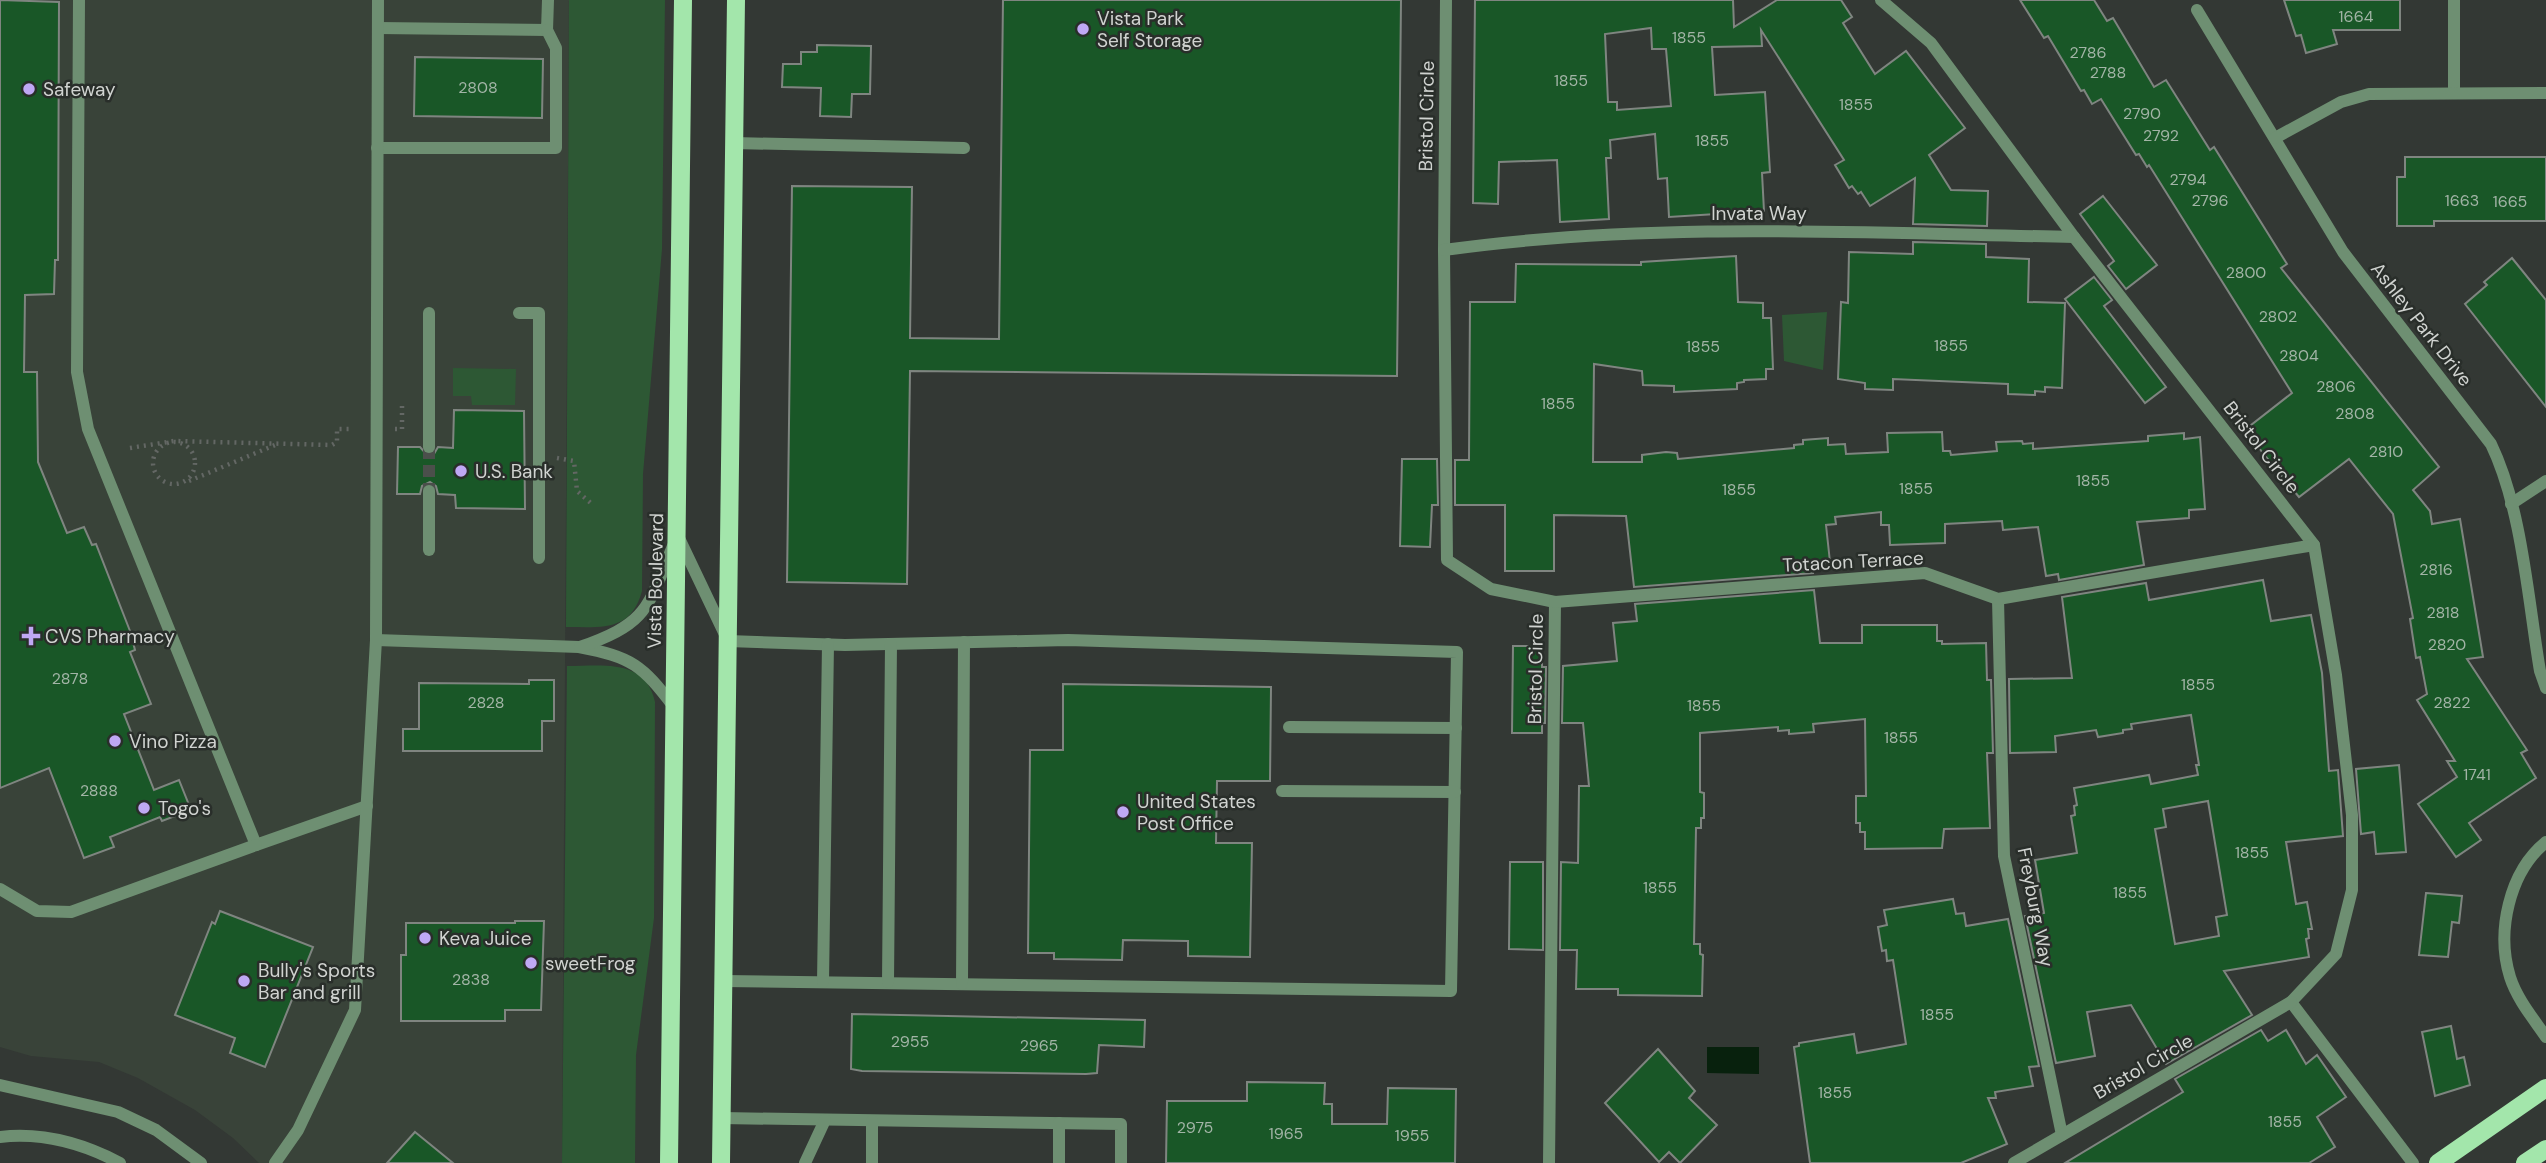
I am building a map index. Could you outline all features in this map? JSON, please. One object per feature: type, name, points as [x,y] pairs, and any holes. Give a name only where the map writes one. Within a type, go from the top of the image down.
[{"type":"main road","name":"Vista Boulevard","points":[[669,1163],[683,0]]},
{"type":"main road","points":[[721,1163],[736,0]]},
{"type":"main road","points":[[2438,1163],[2546,1088]]},
{"type":"main road","points":[[2525,1163],[2546,1149]]},
{"type":"street","points":[[79,0],[77,372],[83,413],[256,845]]},
{"type":"street","points":[[275,1163],[298,1130],[355,1010],[376,640],[378,0]]},
{"type":"street","points":[[377,148],[556,148],[556,48],[547,30],[548,0]]},
{"type":"street","name":"Bristol Circle","points":[[1446,0],[1444,250],[1447,560],[1491,589],[1555,602],[1549,1163]]},
{"type":"street","name":"Bristol Circle","points":[[1881,0],[1931,43],[2074,237],[2314,545],[2336,675],[2350,802],[2352,890],[2336,954],[2291,1002],[2014,1163]]},
{"type":"street","points":[[2454,0],[2454,92]]},
{"type":"street","name":"Ashley Park Drive","points":[[2197,10],[2343,253],[2491,444],[2504,472],[2540,671],[2546,688]]},
{"type":"street","points":[[378,27],[547,30]]},
{"type":"street","points":[[2275,138],[2342,102],[2369,94],[2546,93]]},
{"type":"street","points":[[734,143],[964,148]]},
{"type":"street","name":"Invata Way","points":[[1444,250],[1513,240],[1730,230],[2074,237]]},
{"type":"street","points":[[429,313],[429,447]]},
{"type":"street","points":[[519,313],[539,313],[538,558]]},
{"type":"street","points":[[2511,504],[2546,481]]},
{"type":"street","points":[[429,491],[429,550]]},
{"type":"street","points":[[677,534],[728,642],[891,644],[1068,640],[1457,653],[1451,991],[724,981]]},
{"type":"street","points":[[579,647],[636,621],[648,606],[677,534]]},
{"type":"street","name":"Totacon Terrace","points":[[1555,602],[1925,573],[1998,599],[2314,545]]},
{"type":"street","name":"Freyburg Way","points":[[1998,599],[2004,856],[2062,1135]]},
{"type":"street","points":[[376,640],[579,647],[631,660],[653,679],[674,707]]},
{"type":"street","points":[[962,984],[964,642]]},
{"type":"street","points":[[823,982],[828,644]]},
{"type":"street","points":[[888,982],[891,644]]},
{"type":"street","points":[[1289,727],[1456,728]]},
{"type":"street","points":[[1282,791],[1455,792]]},
{"type":"street","points":[[0,889],[37,912],[71,912],[367,806]]},
{"type":"street","points":[[2546,842],[2521,872],[2509,901],[2504,928],[2510,977],[2521,1001],[2546,1037]]},
{"type":"street","points":[[2291,1002],[2413,1163]]},
{"type":"street","points":[[0,1085],[118,1112],[156,1130],[201,1163]]},
{"type":"street","points":[[722,1118],[1121,1124],[1121,1163]]},
{"type":"street","points":[[805,1163],[825,1120]]},
{"type":"street","points":[[872,1121],[872,1163]]},
{"type":"street","points":[[1059,1123],[1059,1163]]},
{"type":"street","points":[[0,1137],[49,1137],[84,1147],[120,1163]]},
{"type":"path","points":[[395,429],[402,429],[402,402]]},
{"type":"path","points":[[131,448],[174,442],[332,445],[337,442],[337,429],[353,429]]},
{"type":"path","points":[[185,482],[193,474],[196,464],[193,453],[185,444],[174,442],[163,445],[155,453],[152,464],[155,475],[163,482],[174,485],[185,482],[279,443]]},
{"type":"path","points":[[539,458],[574,461],[577,491],[593,505]]},
{"type":"shaded area","points":[[0,0],[569,0],[562,1163],[259,1163],[233,1138],[195,1110],[138,1078],[99,1062],[31,1056],[0,1047]]},
{"type":"shaded area","points":[[569,0],[665,0],[662,249],[643,474],[642,591],[631,614],[623,620],[592,627],[566,627]]},
{"type":"shaded area","points":[[1827,312],[1823,370],[1784,361],[1782,315]]},
{"type":"shaded area","points":[[453,368],[516,369],[515,405],[472,405],[471,396],[453,396]]},
{"type":"shaded area","points":[[567,666],[608,666],[632,671],[650,688],[655,702],[654,918],[636,1055],[635,1163],[562,1163]]},
{"type":"shaded area","points":[[1707,1047],[1759,1047],[1759,1074],[1707,1073]]},
{"type":"building","points":[[0,0],[59,2],[58,260],[55,260],[54,294],[25,295],[24,372],[37,372],[38,462],[67,533],[84,527],[92,545],[96,544],[130,631],[135,650],[130,652],[151,704],[124,714],[154,790],[179,780],[191,810],[162,821],[160,817],[110,837],[114,847],[84,858],[49,768],[0,788]]},
{"type":"building","points":[[1003,0],[1401,0],[1397,376],[910,371],[907,584],[787,582],[792,186],[912,187],[910,338],[999,339]]},
{"type":"building","points":[[1475,0],[1733,0],[1734,27],[1777,0],[1841,0],[1852,17],[1843,23],[1875,74],[1906,51],[1965,128],[1929,155],[1951,190],[1988,191],[1987,226],[1913,224],[1915,178],[1870,206],[1861,192],[1858,194],[1852,186],[1849,188],[1835,165],[1844,160],[1761,30],[1762,46],[1712,47],[1715,95],[1765,92],[1770,172],[1762,173],[1764,211],[1669,217],[1667,178],[1658,179],[1655,134],[1610,140],[1611,158],[1606,158],[1609,219],[1560,222],[1557,160],[1499,162],[1498,204],[1473,203]],"holes":[[[1651,28],[1652,49],[1666,49],[1671,106],[1617,110],[1617,102],[1608,102],[1605,34]]]},
{"type":"building","points":[[2020,0],[2094,0],[2107,21],[2113,18],[2154,87],[2166,80],[2210,150],[2214,147],[2287,264],[2281,268],[2439,467],[2413,490],[2430,511],[2432,524],[2460,519],[2483,657],[2467,659],[2527,750],[2521,753],[2536,778],[2469,823],[2481,840],[2456,857],[2418,804],[2457,777],[2447,761],[2455,761],[2417,700],[2427,694],[2420,657],[2416,658],[2410,619],[2413,618],[2393,514],[2349,459],[2299,497],[2262,452],[2246,429],[2292,393],[2149,165],[2147,167],[2139,154],[2136,155],[2101,99],[2092,104],[2084,90],[2081,91],[2048,36],[2044,38]]},
{"type":"building","points":[[2284,0],[2400,0],[2400,30],[2333,30],[2337,44],[2306,53],[2301,35],[2296,36]]},
{"type":"building","points":[[817,45],[871,46],[870,94],[852,94],[851,117],[820,116],[821,88],[782,87],[783,64],[801,64],[801,52],[817,52]]},
{"type":"building","points":[[415,57],[543,59],[542,118],[414,116]]},
{"type":"building","points":[[2405,157],[2546,157],[2546,221],[2434,221],[2434,226],[2397,226],[2397,177],[2405,177]]},
{"type":"building","points":[[2103,196],[2157,265],[2126,289],[2108,266],[2114,261],[2080,214]]},
{"type":"building","points":[[1913,242],[1986,244],[1986,257],[2029,259],[2028,302],[2065,303],[2062,388],[2045,387],[2045,392],[2035,391],[2035,395],[2008,394],[2008,384],[1893,379],[1893,390],[1865,389],[1865,383],[1838,379],[1841,302],[1848,303],[1849,252],[1913,254]]},
{"type":"building","points":[[1736,256],[1738,302],[1763,303],[1763,318],[1771,318],[1773,369],[1766,369],[1766,379],[1744,380],[1737,383],[1737,389],[1674,392],[1674,386],[1643,385],[1642,371],[1594,364],[1593,462],[1642,462],[1642,455],[1666,452],[1677,453],[1678,459],[1794,448],[1794,445],[1803,444],[1803,440],[1828,438],[1828,445],[1845,444],[1846,454],[1888,452],[1887,433],[1942,432],[1943,451],[1950,451],[1951,455],[1997,451],[1996,442],[2033,443],[2033,449],[2148,441],[2148,436],[2184,433],[2184,439],[2200,437],[2205,509],[2189,510],[2189,518],[2137,522],[2144,565],[2059,580],[2058,574],[2046,576],[2038,527],[2003,530],[2002,521],[1945,524],[1945,543],[1890,545],[1889,525],[1881,525],[1881,512],[1835,517],[1836,524],[1826,525],[1830,562],[1812,564],[1813,573],[1634,587],[1626,516],[1554,515],[1554,571],[1505,571],[1505,505],[1455,505],[1455,460],[1469,460],[1470,302],[1515,302],[1516,264],[1641,265],[1641,262]]},
{"type":"building","points":[[2512,258],[2546,300],[2546,407],[2465,304],[2487,285],[2484,282]]},
{"type":"building","points":[[2094,277],[2112,300],[2104,306],[2166,387],[2145,403],[2065,299]]},
{"type":"building","name":"U.S. Bank","points":[[454,410],[524,411],[525,509],[456,508],[455,495],[438,494],[436,486],[430,482],[422,486],[420,494],[397,494],[398,447],[420,447],[428,456],[434,454],[438,447],[453,448]]},
{"type":"building","points":[[1402,459],[1437,459],[1438,505],[1432,505],[1430,547],[1400,546]]},
{"type":"building","points":[[2263,580],[2271,621],[2311,615],[2322,673],[2329,771],[2338,770],[2343,836],[2286,842],[2296,904],[2307,902],[2312,929],[2308,929],[2309,938],[2306,939],[2309,957],[2224,971],[2252,1015],[2166,1064],[2131,1005],[2087,1012],[2095,1056],[2056,1063],[2025,916],[2044,913],[2035,860],[2077,853],[2071,816],[2075,815],[2074,806],[2077,805],[2074,788],[2149,775],[2151,784],[2198,775],[2196,765],[2199,765],[2191,715],[2131,724],[2132,729],[2123,730],[2123,733],[2098,737],[2096,730],[2055,736],[2056,752],[2010,753],[2009,679],[2072,678],[2062,597],[2146,583],[2149,600]],"holes":[[[2208,801],[2227,915],[2216,917],[2219,936],[2175,944],[2155,829],[2166,827],[2163,809]]]},
{"type":"building","points":[[1814,590],[1820,643],[1862,643],[1862,625],[1937,625],[1937,641],[1942,641],[1942,644],[1986,643],[1987,680],[1991,680],[1993,753],[1987,753],[1990,828],[1944,829],[1942,848],[1865,849],[1865,832],[1860,832],[1860,823],[1856,823],[1856,796],[1866,796],[1865,719],[1813,724],[1814,732],[1789,734],[1789,730],[1778,731],[1778,727],[1700,733],[1700,792],[1704,793],[1704,818],[1701,818],[1701,828],[1696,828],[1694,944],[1700,944],[1700,954],[1703,955],[1702,996],[1618,995],[1618,989],[1576,989],[1577,950],[1560,950],[1561,862],[1578,863],[1579,786],[1589,786],[1583,723],[1562,723],[1563,666],[1617,661],[1613,623],[1637,621],[1635,604]]},
{"type":"building","points":[[1513,646],[1542,646],[1542,667],[1546,667],[1545,723],[1542,723],[1542,733],[1512,733]]},
{"type":"building","points":[[529,680],[554,680],[554,721],[542,721],[542,751],[403,751],[403,729],[419,729],[419,683],[529,684]]},
{"type":"building","name":"United States Post Office","points":[[1063,684],[1271,687],[1270,781],[1217,781],[1216,843],[1252,843],[1250,957],[1188,956],[1188,941],[1123,940],[1122,960],[1054,959],[1054,953],[1028,953],[1030,750],[1063,750]]},
{"type":"building","points":[[2399,765],[2406,852],[2376,854],[2374,832],[2361,834],[2356,769]]},
{"type":"building","points":[[1510,862],[1543,862],[1543,950],[1509,949]]},
{"type":"building","points":[[2426,893],[2462,896],[2459,923],[2452,922],[2448,957],[2419,955]]},
{"type":"building","points":[[1953,899],[1956,914],[1964,913],[1966,926],[2008,919],[2039,1066],[2029,1067],[2033,1086],[1995,1092],[1996,1098],[1988,1098],[2007,1144],[1961,1163],[1810,1163],[1794,1047],[1799,1046],[1799,1043],[1854,1034],[1857,1053],[1906,1044],[1893,960],[1887,961],[1886,950],[1882,951],[1878,927],[1887,925],[1884,910]]},
{"type":"building","name":"Bully's Sports Bar and grill","points":[[220,911],[313,947],[265,1067],[230,1053],[235,1038],[175,1015],[212,922],[215,924]]},
{"type":"building","points":[[544,921],[541,1010],[505,1010],[505,1021],[401,1021],[401,955],[406,955],[406,923]]},
{"type":"building","points":[[852,1014],[1145,1020],[1144,1047],[1099,1045],[1097,1073],[1086,1074],[862,1071],[851,1069]]},
{"type":"building","points":[[2451,1026],[2457,1059],[2464,1057],[2470,1085],[2435,1096],[2422,1032]]},
{"type":"building","points":[[2261,1030],[2268,1041],[2286,1030],[2306,1064],[2317,1055],[2346,1097],[2317,1117],[2335,1147],[2309,1163],[2065,1163],[2183,1092],[2175,1079]]},
{"type":"building","points":[[1658,1049],[1695,1091],[1689,1098],[1717,1125],[1680,1163],[1669,1152],[1659,1162],[1605,1103]]},
{"type":"building","points":[[1247,1082],[1325,1083],[1324,1104],[1332,1104],[1332,1124],[1387,1124],[1388,1088],[1456,1089],[1455,1163],[1166,1163],[1167,1101],[1247,1101]]},
{"type":"building","points":[[415,1132],[453,1163],[387,1163]]},
{"type":"tunnel","points":[[429,447],[429,491]]},
{"type":"place","name":"Vista Park Self Storage","points":[[1083,29]]},
{"type":"place","name":"Safeway","points":[[29,89]]},
{"type":"place","name":"U.S. Bank","points":[[461,471]]},
{"type":"place","name":"CVS Pharmacy","points":[[31,636]]},
{"type":"place","name":"Vino Pizza","points":[[115,741]]},
{"type":"place","name":"Togo's","points":[[144,808]]},
{"type":"place","name":"United States Post Office","points":[[1123,812]]},
{"type":"place","name":"Keva Juice","points":[[425,938]]},
{"type":"place","name":"sweetFrog","points":[[531,963]]},
{"type":"place","name":"Bully's Sports Bar and grill","points":[[244,981]]}]
